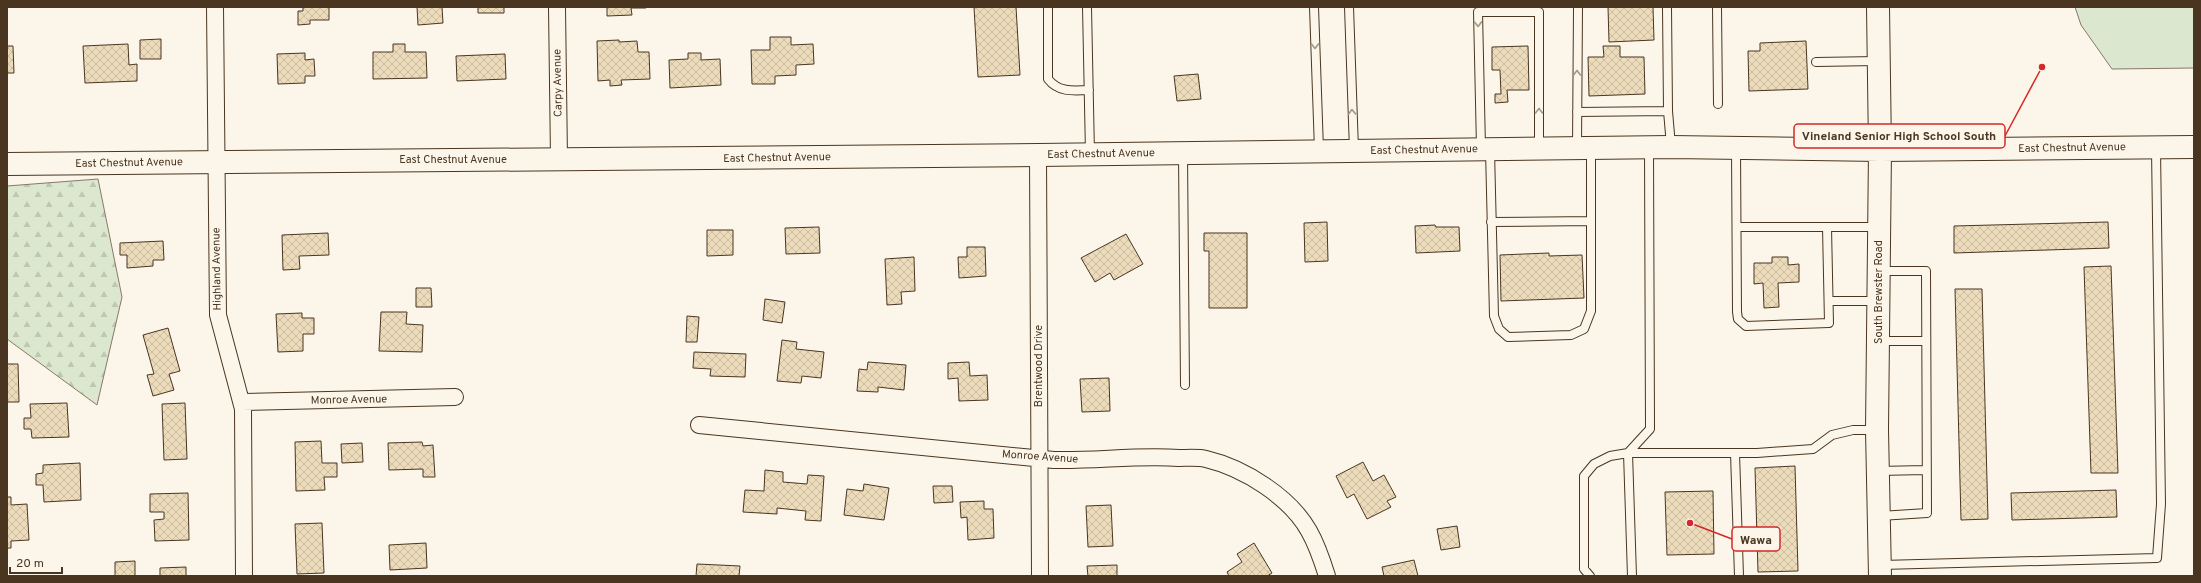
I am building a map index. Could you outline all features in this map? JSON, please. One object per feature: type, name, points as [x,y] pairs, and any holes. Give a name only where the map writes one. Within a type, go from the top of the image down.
[{"type":"street","name":"Highland Avenue","points":[[215,7],[218,315],[242,402],[244,576]]},
{"type":"street","name":"Carpy Avenue","points":[[557,7],[559,160]]},
{"type":"street","name":"South Brewster Road","points":[[1878,7],[1880,150],[1877,430],[1880,571]]},
{"type":"street","name":"East Chestnut Avenue","points":[[7,164],[559,160],[1485,149],[1584,150],[1671,147],[1880,150],[2194,147]]},
{"type":"street","name":"Brentwood Drive","points":[[1038,155],[1040,576]]},
{"type":"street","name":"Monroe Avenue","points":[[242,402],[455,397]]},
{"type":"street","name":"Monroe Avenue","points":[[699,425],[1039,458],[1084,460],[1161,457],[1206,459],[1242,473],[1278,495],[1308,530],[1321,556],[1327,576]]},
{"type":"lane","points":[[1048,7],[1048,79],[1053,86],[1068,91],[1088,90]]},
{"type":"lane","points":[[1087,7],[1090,154]]},
{"type":"lane","points":[[1314,7],[1319,151]]},
{"type":"lane","points":[[1348,7],[1354,151]]},
{"type":"lane","points":[[1539,150],[1539,12],[1478,12],[1485,149],[1492,222],[1494,316],[1499,329],[1508,336],[1571,335],[1584,329],[1591,311],[1591,221],[1584,150],[1577,112],[1578,7]]},
{"type":"lane","points":[[1667,7],[1668,111],[1671,147]]},
{"type":"lane","points":[[1717,7],[1718,104]]},
{"type":"lane","points":[[1816,62],[1879,61]]},
{"type":"lane","points":[[1577,112],[1668,111]]},
{"type":"lane","points":[[1880,571],[2157,558],[2161,504],[2156,147]]},
{"type":"lane","points":[[1632,576],[1628,452],[1650,429],[1649,148]]},
{"type":"lane","points":[[1736,148],[1738,227],[1737,312],[1742,324],[1746,326],[1829,323],[1827,227]]},
{"type":"lane","points":[[1184,152],[1184,385]]},
{"type":"lane","points":[[1492,222],[1591,221]]},
{"type":"lane","points":[[1738,227],[1879,227]]},
{"type":"lane","points":[[1879,271],[1926,271],[1925,470],[1927,513],[1879,516]]},
{"type":"lane","points":[[1829,301],[1878,301]]},
{"type":"lane","points":[[1878,341],[1926,341]]},
{"type":"lane","points":[[1590,576],[1584,569],[1584,476],[1594,464],[1610,456],[1628,452],[1736,453],[1813,449],[1832,434],[1853,430],[1877,430]]},
{"type":"lane","points":[[1736,453],[1739,576]]},
{"type":"lane","points":[[1878,471],[1925,470]]},
{"type":"green space","points":[[2075,7],[2194,7],[2194,68],[2112,69],[2081,25]]},
{"type":"green space","points":[[98,179],[122,297],[97,405],[7,339],[7,186]]},
{"type":"building","points":[[303,7],[329,7],[329,20],[310,20],[310,24],[298,25],[298,11],[303,11]]},
{"type":"building","points":[[417,7],[442,7],[443,23],[418,25]]},
{"type":"building","points":[[478,7],[504,7],[504,13],[478,13]]},
{"type":"building","points":[[607,7],[646,8],[631,8],[632,15],[607,16]]},
{"type":"building","points":[[974,7],[1016,7],[1020,75],[978,77]]},
{"type":"building","points":[[1608,7],[1653,7],[1654,40],[1609,42]]},
{"type":"building","points":[[770,37],[791,37],[791,45],[813,44],[814,64],[796,65],[796,75],[775,76],[775,84],[752,84],[751,50],[770,50]]},
{"type":"building","points":[[161,39],[161,59],[140,59],[140,40]]},
{"type":"building","points":[[619,40],[619,42],[637,41],[638,52],[649,52],[650,79],[621,80],[622,85],[610,86],[610,80],[598,81],[597,41]]},
{"type":"building","points":[[1806,41],[1808,89],[1749,91],[1748,51],[1760,51],[1760,43]]},
{"type":"building","points":[[128,44],[129,65],[137,64],[137,81],[85,83],[83,46]]},
{"type":"building","points":[[393,44],[405,44],[405,52],[426,52],[427,78],[373,79],[373,52],[393,52]]},
{"type":"building","points":[[7,46],[13,46],[14,73],[7,73]]},
{"type":"building","points":[[1528,46],[1529,90],[1507,90],[1508,102],[1495,103],[1495,94],[1501,94],[1500,70],[1492,70],[1492,47]]},
{"type":"building","points":[[1603,46],[1620,46],[1620,57],[1644,57],[1645,94],[1589,96],[1588,57],[1604,57]]},
{"type":"building","points":[[305,53],[305,60],[314,59],[315,76],[305,76],[305,83],[278,84],[277,54]]},
{"type":"building","points":[[688,53],[701,53],[701,60],[720,59],[721,85],[670,88],[669,60],[688,59]]},
{"type":"building","points":[[505,54],[506,79],[457,81],[456,56]]},
{"type":"building","points":[[1198,74],[1201,99],[1177,101],[1174,76]]},
{"type":"building","points":[[1327,222],[1328,261],[1305,262],[1304,223]]},
{"type":"building","points":[[2108,222],[2109,248],[1954,253],[1954,226]]},
{"type":"building","points":[[1435,225],[1436,227],[1459,227],[1460,251],[1416,253],[1415,226]]},
{"type":"building","points":[[819,227],[820,253],[786,254],[785,228]]},
{"type":"building","points":[[707,230],[733,230],[733,255],[707,256]]},
{"type":"building","points":[[328,233],[329,255],[299,256],[300,269],[283,270],[282,235]]},
{"type":"building","points":[[1204,233],[1247,233],[1247,308],[1209,308],[1209,251],[1204,251]]},
{"type":"building","points":[[1126,234],[1143,264],[1114,280],[1110,273],[1095,282],[1081,258]]},
{"type":"building","points":[[163,241],[164,260],[153,260],[153,266],[127,268],[127,255],[120,255],[120,243]]},
{"type":"building","points":[[967,247],[985,247],[986,276],[959,278],[958,257],[967,257]]},
{"type":"building","points":[[1549,253],[1549,256],[1582,255],[1584,298],[1501,301],[1500,255]]},
{"type":"building","points":[[914,257],[915,291],[901,292],[902,304],[887,305],[885,259]]},
{"type":"building","points":[[1772,257],[1788,257],[1788,265],[1799,264],[1799,282],[1778,283],[1779,307],[1764,308],[1763,283],[1754,284],[1754,263],[1772,263]]},
{"type":"building","points":[[2111,266],[2118,473],[2091,473],[2084,267]]},
{"type":"building","points":[[416,288],[431,288],[432,307],[416,307]]},
{"type":"building","points":[[1955,289],[1982,289],[1988,519],[1961,520]]},
{"type":"building","points":[[765,299],[785,302],[782,323],[763,320]]},
{"type":"building","points":[[381,312],[407,312],[406,324],[423,325],[422,352],[379,351]]},
{"type":"building","points":[[302,313],[302,318],[314,318],[314,334],[303,334],[303,351],[278,352],[276,314]]},
{"type":"building","points":[[687,316],[699,317],[697,342],[686,342]]},
{"type":"building","points":[[168,328],[180,371],[169,374],[174,390],[153,396],[147,375],[154,374],[143,335]]},
{"type":"building","points":[[782,340],[797,342],[796,349],[824,352],[821,378],[802,376],[801,383],[777,381]]},
{"type":"building","points":[[694,352],[746,354],[745,377],[710,376],[711,369],[693,368]]},
{"type":"building","points":[[868,362],[906,365],[904,390],[878,387],[878,392],[857,391],[859,369],[867,370]]},
{"type":"building","points":[[969,362],[970,376],[987,375],[988,400],[959,401],[958,378],[948,379],[948,363]]},
{"type":"building","points":[[7,364],[18,364],[19,402],[7,402]]},
{"type":"building","points":[[1109,378],[1110,411],[1082,412],[1080,379]]},
{"type":"building","points":[[67,403],[69,437],[32,438],[31,429],[24,429],[24,418],[31,418],[30,404]]},
{"type":"building","points":[[185,403],[187,459],[164,460],[162,404]]},
{"type":"building","points":[[321,441],[322,463],[337,463],[337,477],[324,477],[325,490],[296,491],[295,442]]},
{"type":"building","points":[[422,442],[423,446],[433,445],[435,477],[423,477],[423,469],[389,470],[388,443]]},
{"type":"building","points":[[362,443],[363,462],[342,463],[341,444]]},
{"type":"building","points":[[1363,462],[1373,481],[1384,475],[1396,497],[1387,501],[1391,507],[1367,519],[1354,494],[1347,498],[1336,476]]},
{"type":"building","points":[[80,463],[81,500],[44,502],[43,485],[36,485],[36,474],[43,473],[43,465]]},
{"type":"building","points":[[1795,466],[1798,571],[1758,572],[1755,468]]},
{"type":"building","points":[[765,470],[783,472],[783,482],[807,484],[808,475],[824,476],[821,521],[805,520],[806,511],[777,508],[777,514],[743,512],[745,490],[764,491]]},
{"type":"building","points":[[864,484],[889,488],[884,520],[844,515],[847,489],[863,491]]},
{"type":"building","points":[[933,486],[952,486],[953,502],[934,503]]},
{"type":"building","points":[[2116,490],[2117,517],[2012,520],[2011,493]]},
{"type":"building","points":[[1713,491],[1714,554],[1667,555],[1665,492]]},
{"type":"building","points":[[188,493],[189,540],[155,541],[154,520],[164,519],[164,512],[150,512],[150,494]]},
{"type":"building","points":[[7,497],[11,497],[11,505],[27,504],[29,540],[11,541],[11,548],[7,548]]},
{"type":"building","points":[[984,501],[984,509],[993,509],[994,538],[968,540],[967,517],[961,518],[960,502]]},
{"type":"building","points":[[1111,505],[1113,546],[1088,547],[1086,506]]},
{"type":"building","points":[[322,523],[324,573],[297,574],[295,524]]},
{"type":"building","points":[[1457,526],[1460,547],[1441,550],[1437,529]]},
{"type":"building","points":[[426,543],[427,568],[390,570],[389,545]]},
{"type":"building","points":[[1254,543],[1272,573],[1267,576],[1229,576],[1227,572],[1242,562],[1237,554]]},
{"type":"building","points":[[1414,560],[1418,576],[1384,576],[1382,567]]},
{"type":"building","points":[[135,561],[135,576],[115,576],[115,562]]},
{"type":"building","points":[[697,564],[740,566],[739,576],[696,576]]},
{"type":"building","points":[[1117,565],[1117,576],[1088,576],[1087,566]]},
{"type":"building","points":[[186,567],[186,576],[160,576],[160,568]]},
{"type":"place","name":"Vineland Senior High School South","points":[[2042,67]]},
{"type":"place","name":"Wawa","points":[[1690,523]]}]
